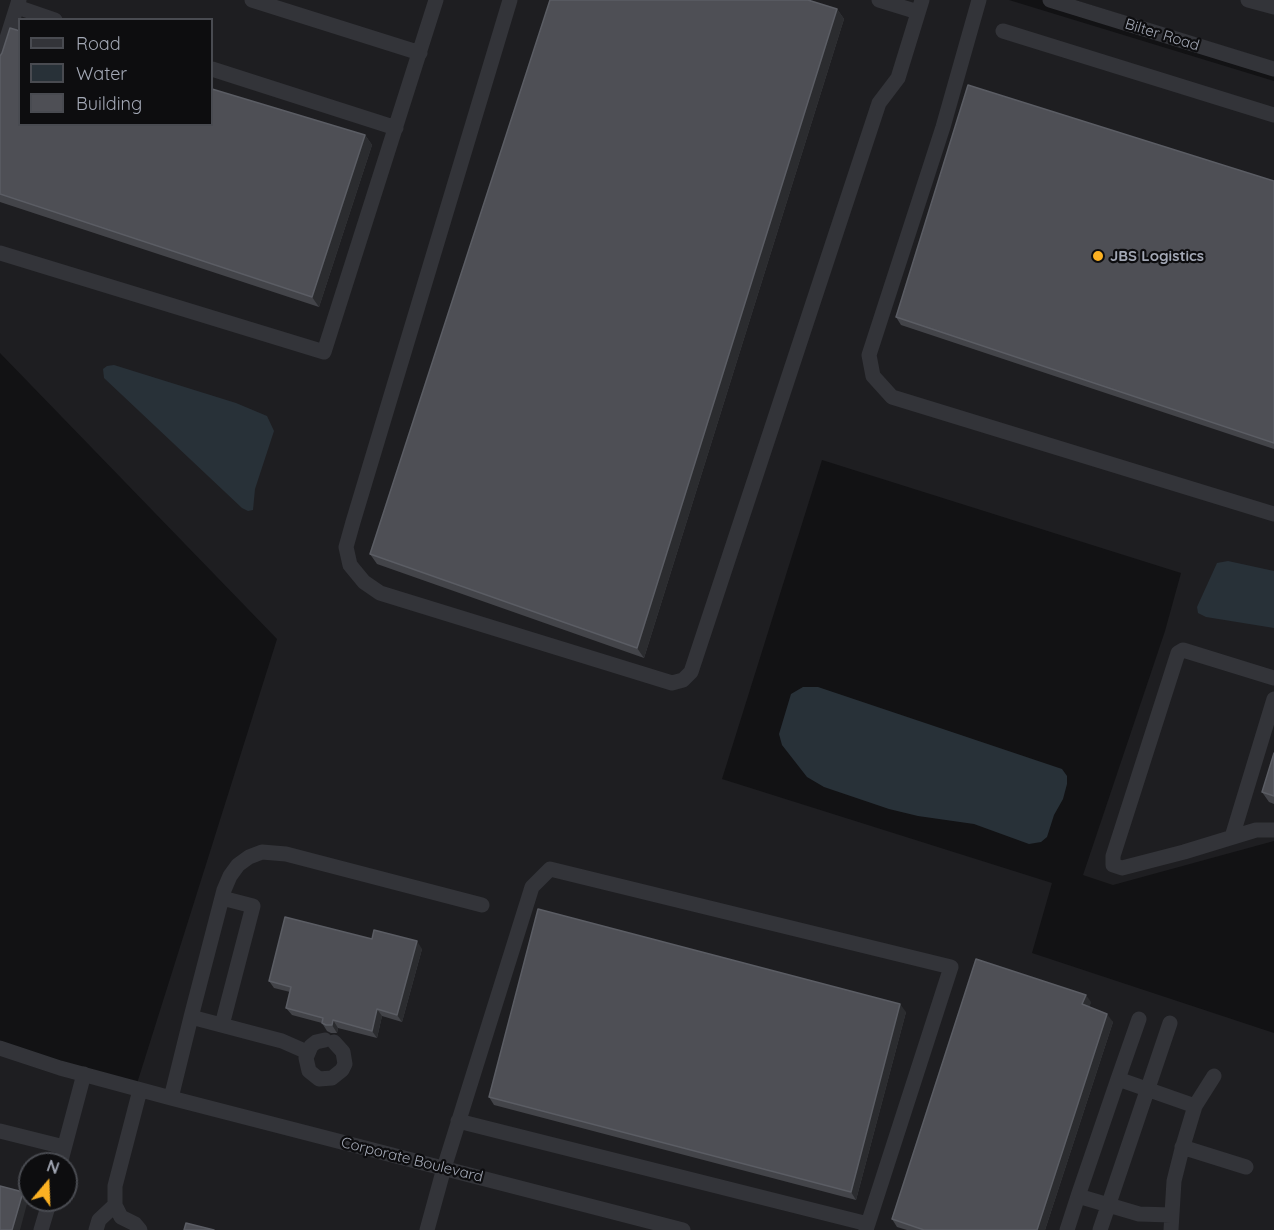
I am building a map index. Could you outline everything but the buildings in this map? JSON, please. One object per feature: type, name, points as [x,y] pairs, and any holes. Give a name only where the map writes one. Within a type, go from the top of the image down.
[{"type":"street","points":[[252,0],[420,53]]},
{"type":"street","points":[[0,253],[324,352],[436,0]]},
{"type":"street","points":[[510,0],[353,522],[346,547],[350,565],[364,582],[380,593],[672,683],[683,680],[691,672],[879,103],[898,78],[920,6],[879,0]]},
{"type":"street","points":[[979,0],[943,127],[869,355],[873,376],[892,396],[1274,514]]},
{"type":"street","name":"Bilter Road","points":[[1050,0],[1274,69]]},
{"type":"street","points":[[1248,0],[1274,7]]},
{"type":"street","points":[[0,60],[18,4],[50,18]]},
{"type":"street","points":[[1003,31],[1274,115]]},
{"type":"street","points":[[213,69],[396,128]]},
{"type":"street","points":[[1274,678],[1183,650],[1178,652],[1113,856],[1113,865],[1122,868],[1256,830],[1274,830]]},
{"type":"street","points":[[1232,837],[1274,699]]},
{"type":"street","points":[[171,1098],[222,897],[230,876],[249,856],[262,852],[275,852],[482,905]]},
{"type":"street","points":[[428,1230],[458,1121],[532,887],[550,869],[951,968],[867,1227],[458,1121]]},
{"type":"street","points":[[222,897],[253,906],[222,1025]]},
{"type":"street","points":[[191,1017],[282,1041],[307,1052]]},
{"type":"street","points":[[1067,1230],[1139,1019]]},
{"type":"street","points":[[1100,1230],[1170,1023]]},
{"type":"street","points":[[330,1041],[340,1046],[345,1058],[342,1070],[332,1078],[319,1079],[313,1076],[306,1065],[307,1052],[316,1042],[330,1041]]},
{"type":"street","name":"Corporate Boulevard","points":[[0,1048],[140,1090],[683,1230]]},
{"type":"street","points":[[63,1152],[84,1074]]},
{"type":"street","points":[[1078,1196],[1171,1222],[1174,1181],[1182,1147],[1195,1106],[1214,1076]]},
{"type":"street","points":[[1118,1079],[1195,1106]]},
{"type":"street","points":[[140,1090],[115,1186],[115,1205],[121,1217],[135,1224],[140,1230]]},
{"type":"street","points":[[0,1131],[64,1147]]},
{"type":"street","points":[[1182,1147],[1246,1167]]},
{"type":"street","points":[[96,1230],[99,1220],[115,1205]]},
{"type":"street","points":[[41,1230],[46,1212]]},
{"type":"shaded area","points":[[0,0],[1009,0],[1274,81],[1274,841],[1113,885],[1083,875],[1165,631],[1181,573],[822,460],[722,779],[1052,883],[1032,953],[1274,1033],[1274,1230],[0,1230],[0,1051],[134,1093],[277,639],[0,353]]},
{"type":"shaded area","points":[[1075,0],[1274,0],[1274,62]]},
{"type":"water","points":[[114,365],[236,403],[267,416],[274,431],[255,489],[253,510],[248,511],[242,508],[104,378],[103,369]]},
{"type":"water","points":[[1228,561],[1274,571],[1274,628],[1206,617],[1198,613],[1197,607],[1217,563]]},
{"type":"water","points":[[803,687],[818,687],[1062,769],[1067,776],[1067,784],[1047,837],[1041,842],[1029,844],[974,824],[918,816],[889,809],[824,787],[807,777],[782,745],[779,734],[791,694]]},
{"type":"place","name":"JBS Logistics","points":[[1098,256]]}]
